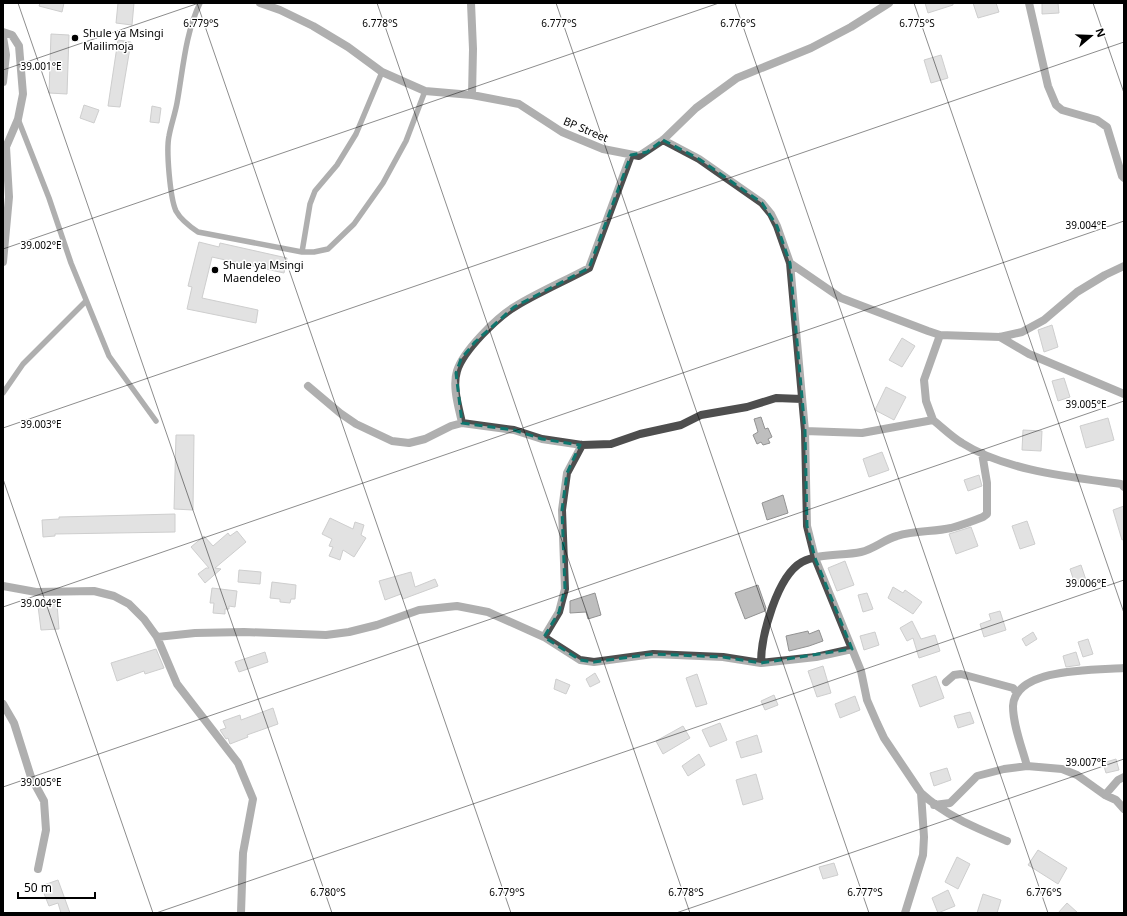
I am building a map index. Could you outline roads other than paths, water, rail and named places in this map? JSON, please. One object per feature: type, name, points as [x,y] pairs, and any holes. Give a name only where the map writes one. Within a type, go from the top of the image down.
[{"type":"street","name":"BP Street","points":[[260,3],[280,10],[313,26],[348,46],[382,72],[425,91],[472,95],[519,104],[562,132],[603,149],[639,156],[664,140],[696,108],[737,78],[811,48],[851,27],[889,3]]},
{"type":"street","points":[[471,3],[473,49],[472,95]]},
{"type":"street","points":[[1029,3],[1048,86],[1056,105],[1062,110],[1097,120],[1107,127],[1122,176],[1124,178]]},
{"type":"street","points":[[3,32],[12,35],[19,46],[23,94],[18,120],[6,147],[9,197],[3,262]]},
{"type":"street","points":[[3,37],[6,55],[3,82]]},
{"type":"street","points":[[664,140],[699,159],[762,203],[771,214],[777,226],[790,263],[801,370],[805,431],[807,526],[815,558],[861,671],[867,700],[884,738],[921,793],[934,805],[959,820],[1007,841]]},
{"type":"street","points":[[462,423],[457,394],[456,373],[461,359],[475,342],[514,307],[589,268],[631,155]]},
{"type":"street","points":[[790,263],[841,298],[940,335],[1000,337],[1022,332],[1044,320],[1078,292],[1105,275],[1124,266]]},
{"type":"street","points":[[940,335],[924,380],[926,401],[933,420],[962,443],[982,453],[1022,467],[1057,475],[1121,484],[1124,487]]},
{"type":"street","points":[[1000,337],[1029,354],[1124,394]]},
{"type":"street","points":[[308,386],[340,414],[356,424],[392,441],[410,443],[425,439],[451,426],[462,423],[514,430],[542,439],[582,445],[611,444],[640,434],[681,425],[701,415],[748,407],[776,398],[802,399]]},
{"type":"street","points":[[805,431],[862,433],[933,420]]},
{"type":"street","points":[[544,637],[559,612],[564,589],[562,510],[567,474],[582,445]]},
{"type":"street","points":[[761,663],[761,651],[768,622],[783,582],[792,570],[802,562],[815,558],[863,552],[897,536],[951,528],[983,518],[986,514],[987,483],[982,453]]},
{"type":"street","points":[[3,586],[36,592],[94,591],[114,596],[129,604],[144,619],[157,637],[177,684],[238,763],[253,799],[243,854],[241,913]]},
{"type":"street","points":[[157,637],[194,633],[244,632],[326,635],[349,632],[377,625],[419,610],[457,606],[488,612],[544,637],[580,660],[594,662],[653,654],[723,657],[761,663],[816,657],[852,649]]},
{"type":"street","points":[[1027,766],[1014,719],[1013,705],[1017,693],[1037,678],[1051,674],[1124,668]]},
{"type":"street","points":[[946,682],[954,675],[961,674],[1013,688],[1017,693]]},
{"type":"street","points":[[3,704],[14,723],[31,777],[44,801],[47,817],[46,830],[38,870]]},
{"type":"street","points":[[934,805],[950,803],[977,776],[1004,769],[1027,766],[1062,769],[1077,775],[1105,795],[1116,800],[1124,808]]},
{"type":"street","points":[[1105,795],[1118,780],[1124,777]]},
{"type":"street","points":[[905,913],[923,855],[924,837],[921,793]]},
{"type":"lane","points":[[200,3],[195,13],[182,65],[177,104],[169,136],[167,158],[176,210],[187,225],[198,232],[302,252],[314,252],[328,248],[354,224],[383,183],[406,141],[425,91]]},
{"type":"lane","points":[[302,252],[310,204],[315,191],[337,165],[356,134],[382,72]]},
{"type":"lane","points":[[18,120],[86,300],[109,356],[156,421]]},
{"type":"lane","points":[[3,393],[23,364],[86,300]]},
{"type":"place","name":"Shule ya Msingi Mailimoja","points":[[75,38]]},
{"type":"place","name":"Shule ya Msingi Maendeleo","points":[[215,270]]}]
